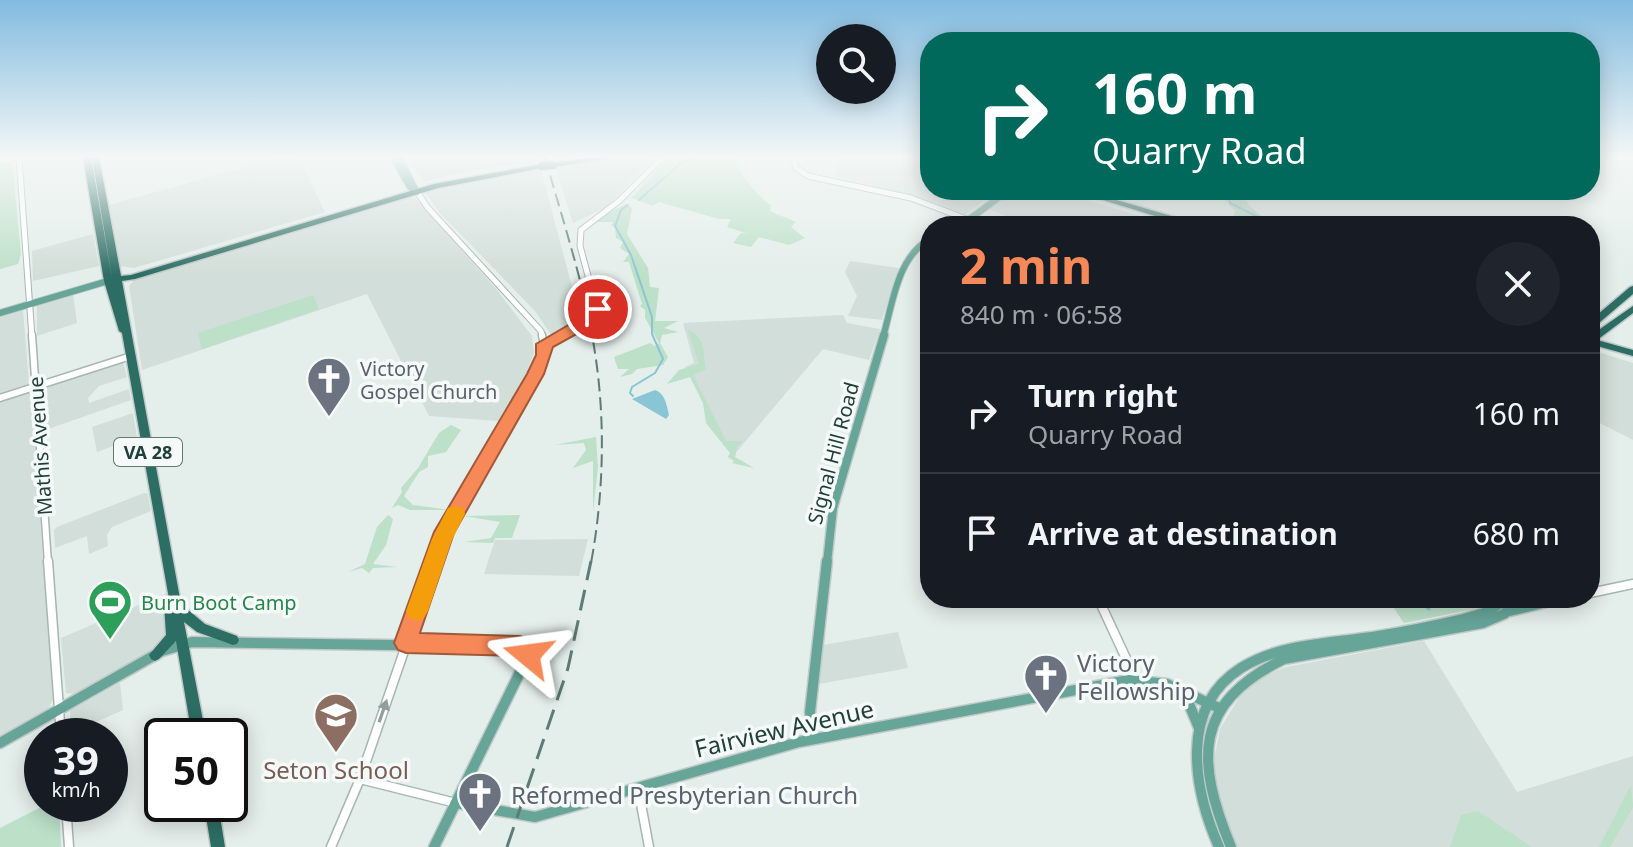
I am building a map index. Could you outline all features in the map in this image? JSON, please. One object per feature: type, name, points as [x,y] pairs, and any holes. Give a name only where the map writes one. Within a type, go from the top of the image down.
[{"type":"highway","name":"VA 28","points":[[95,197],[127,337]]},
{"type":"highway","name":"VA 28","points":[[102,197],[115,265],[112,280],[119,290],[196,718]]},
{"type":"highway","points":[[112,280],[393,197]]},
{"type":"highway","points":[[112,280],[132,277],[395,197]]},
{"type":"highway","points":[[1094,200],[1147,216]]},
{"type":"highway","points":[[1108,200],[1162,216]]},
{"type":"highway","points":[[115,265],[129,271],[146,268]]},
{"type":"highway","points":[[119,290],[132,277]]},
{"type":"highway","points":[[1600,317],[1633,289]]},
{"type":"highway","points":[[1633,309],[1602,332],[1607,341],[1633,356]]},
{"type":"highway","points":[[1600,344],[1633,356]]},
{"type":"highway","points":[[1600,349],[1633,356]]},
{"type":"highway","points":[[155,655],[172,637],[170,602],[174,591]]},
{"type":"highway","points":[[176,607],[201,628],[233,640]]},
{"type":"highway","points":[[214,822],[218,847]]},
{"type":"main road","points":[[973,216],[991,200]]},
{"type":"main road","points":[[989,206],[993,200]]},
{"type":"main road","points":[[974,216],[996,200]]},
{"type":"main road","name":"Signal Hill Road","points":[[813,739],[810,712],[833,508],[907,257],[920,244]]},
{"type":"main road","points":[[0,313],[112,280]]},
{"type":"main road","points":[[1199,730],[1233,672],[1269,653],[1417,629],[1475,617],[1491,608]]},
{"type":"main road","points":[[1505,613],[1510,608]]},
{"type":"main road","points":[[1231,847],[1212,798],[1207,766],[1214,706],[1243,679],[1264,666],[1307,655],[1467,627],[1524,608]]},
{"type":"main road","points":[[0,743],[155,655],[183,644],[233,640],[520,646],[528,651],[526,660],[434,847]]},
{"type":"main road","name":"Fairview Avenue","points":[[456,803],[535,817],[813,739],[1136,680],[1159,682],[1214,706]]},
{"type":"main road","points":[[1159,682],[1189,704],[1199,730],[1196,769],[1199,788],[1219,847]]},
{"type":"street","name":"Mathis Avenue","points":[[21,197],[60,718]]},
{"type":"street","points":[[331,847],[360,779],[445,532],[544,355],[545,344],[535,324],[420,197]]},
{"type":"street","points":[[545,344],[598,313],[579,239],[583,226],[624,197]]},
{"type":"street","points":[[904,197],[962,216]]},
{"type":"street","points":[[0,398],[131,356]]},
{"type":"street","points":[[1600,591],[1633,584]]},
{"type":"street","points":[[1103,608],[1136,680]]},
{"type":"street","name":"Fairview Avenue","points":[[360,779],[456,803]]},
{"type":"street","points":[[638,788],[649,847]]},
{"type":"street","points":[[67,822],[69,847]]},
{"type":"shaded area","points":[[139,197],[318,197],[325,212],[134,268],[120,266],[109,205]]},
{"type":"shaded area","points":[[408,197],[417,200],[497,290],[532,336],[534,353],[527,372],[498,421],[429,416],[367,294],[142,370],[129,286],[136,278]]},
{"type":"shaded area","points":[[428,197],[548,197],[580,317],[552,336],[535,311],[439,212]]},
{"type":"shaded area","points":[[565,197],[617,197],[607,207],[573,223]]},
{"type":"shaded area","points":[[928,200],[985,200],[965,214]]},
{"type":"shaded area","points":[[1000,200],[1085,200],[1141,216],[1005,216],[989,209]]},
{"type":"shaded area","points":[[93,234],[99,266],[33,281],[32,251]]},
{"type":"shaded area","points":[[850,261],[899,268],[882,320],[848,316],[857,296],[845,272]]},
{"type":"shaded area","points":[[73,294],[77,323],[37,336],[37,306]]},
{"type":"shaded area","points":[[23,310],[29,384],[0,395],[0,316]]},
{"type":"shaded area","points":[[843,315],[847,323],[880,329],[869,360],[823,349],[733,456],[685,367],[694,363],[683,323]]},
{"type":"shaded area","points":[[1600,353],[1633,363],[1633,440],[1600,423]]},
{"type":"shaded area","points":[[123,362],[127,377],[99,386],[88,398],[89,403],[129,389],[131,400],[34,434],[53,699],[47,711],[35,718],[24,718],[24,724],[0,738],[0,402]]},
{"type":"shaded area","points":[[133,413],[137,437],[97,452],[92,427]]},
{"type":"shaded area","points":[[148,494],[151,511],[112,527],[107,535],[108,546],[89,554],[87,536],[55,548],[54,530],[57,527]]},
{"type":"shaded area","points":[[588,539],[579,576],[484,574],[495,540]]},
{"type":"shaded area","points":[[167,593],[170,629],[155,650],[76,694],[66,693],[61,638]]},
{"type":"shaded area","points":[[898,632],[908,668],[819,684],[823,645]]},
{"type":"shaded area","points":[[1424,641],[1517,792],[1633,756],[1633,847],[1237,847],[1219,803],[1213,764],[1220,729],[1243,691],[1261,677],[1286,667]]},
{"type":"shaded area","points":[[120,683],[123,710],[105,718],[70,718],[70,711]]},
{"type":"green space","points":[[0,197],[15,197],[21,254],[18,264],[0,269]]},
{"type":"green space","points":[[761,197],[771,205],[770,211],[796,222],[791,227],[805,238],[789,245],[759,237],[751,247],[733,243],[741,233],[748,234],[727,227],[731,219],[719,219],[659,202],[653,206],[631,198]]},
{"type":"green space","points":[[1225,200],[1246,200],[1262,216],[1233,216],[1235,211]]},
{"type":"green space","points":[[626,204],[632,208],[627,234],[648,268],[650,287],[659,288],[655,321],[678,321],[664,328],[678,332],[662,335],[660,343],[668,357],[663,365],[637,369],[620,377],[629,369],[618,369],[614,357],[650,343],[655,346],[659,343],[645,318],[645,310],[640,306],[642,304],[629,262],[623,262],[629,254],[620,248],[623,242],[616,238],[615,228],[611,225],[613,222],[591,222]]},
{"type":"green space","points":[[313,295],[319,309],[202,349],[198,333]]},
{"type":"green space","points":[[683,329],[690,331],[696,335],[702,343],[706,369],[693,375],[726,441],[743,441],[737,447],[735,457],[754,468],[732,463],[734,461],[728,457],[730,453],[706,423],[703,403],[690,377],[667,384],[679,370],[699,364],[688,331]]},
{"type":"green space","points":[[451,425],[461,430],[446,452],[428,456],[428,467],[419,472],[404,496],[413,505],[450,510],[410,510],[398,505],[392,508],[402,492],[401,488],[418,468],[439,433]]},
{"type":"green space","points":[[596,437],[598,467],[593,512],[593,461],[573,468],[586,450],[584,443],[555,445]]},
{"type":"green space","points":[[388,515],[393,519],[386,545],[373,564],[397,567],[373,568],[369,573],[362,568],[348,572],[365,564],[377,527]]},
{"type":"green space","points":[[520,515],[512,538],[495,538],[493,543],[465,542],[491,538],[500,522],[464,516]]},
{"type":"green space","points":[[1394,608],[1476,608],[1474,609],[1404,623]]},
{"type":"green space","points":[[1631,785],[1633,807],[1610,847],[1599,847]]},
{"type":"green space","points":[[1478,811],[1532,847],[1450,847],[1461,815]]},
{"type":"green space","points":[[24,816],[24,822],[60,822],[61,847],[0,847],[0,828]]},
{"type":"water","points":[[655,390],[665,400],[669,415],[666,419],[632,399]]},
{"type":"waterway","points":[[639,200],[643,197]]},
{"type":"waterway","points":[[1230,200],[1230,203],[1256,216]]},
{"type":"waterway","points":[[628,205],[621,210],[615,226],[631,255],[652,317],[652,334],[663,359],[655,373],[632,387],[630,393],[633,396]]},
{"type":"railway","points":[[556,197],[591,330],[599,388],[601,476],[591,563]]},
{"type":"railway","points":[[507,847],[568,668],[591,561]]},
{"type":"slow traffic","points":[[417,611],[442,539],[455,514]]},
{"type":"place","name":"Victory Gospel Church","points":[[329,418]]},
{"type":"place","name":"Burn Boot Camp","points":[[110,641]]},
{"type":"place","name":"Victory Fellowship","points":[[1046,715]]},
{"type":"place","name":"Seton School","points":[[336,754]]},
{"type":"place","name":"Reformed Presbyterian Church","points":[[480,833]]},
{"type":"route","points":[[528,655],[528,651],[520,646],[406,643],[445,532],[536,374],[545,344],[594,318],[598,309]]}]
